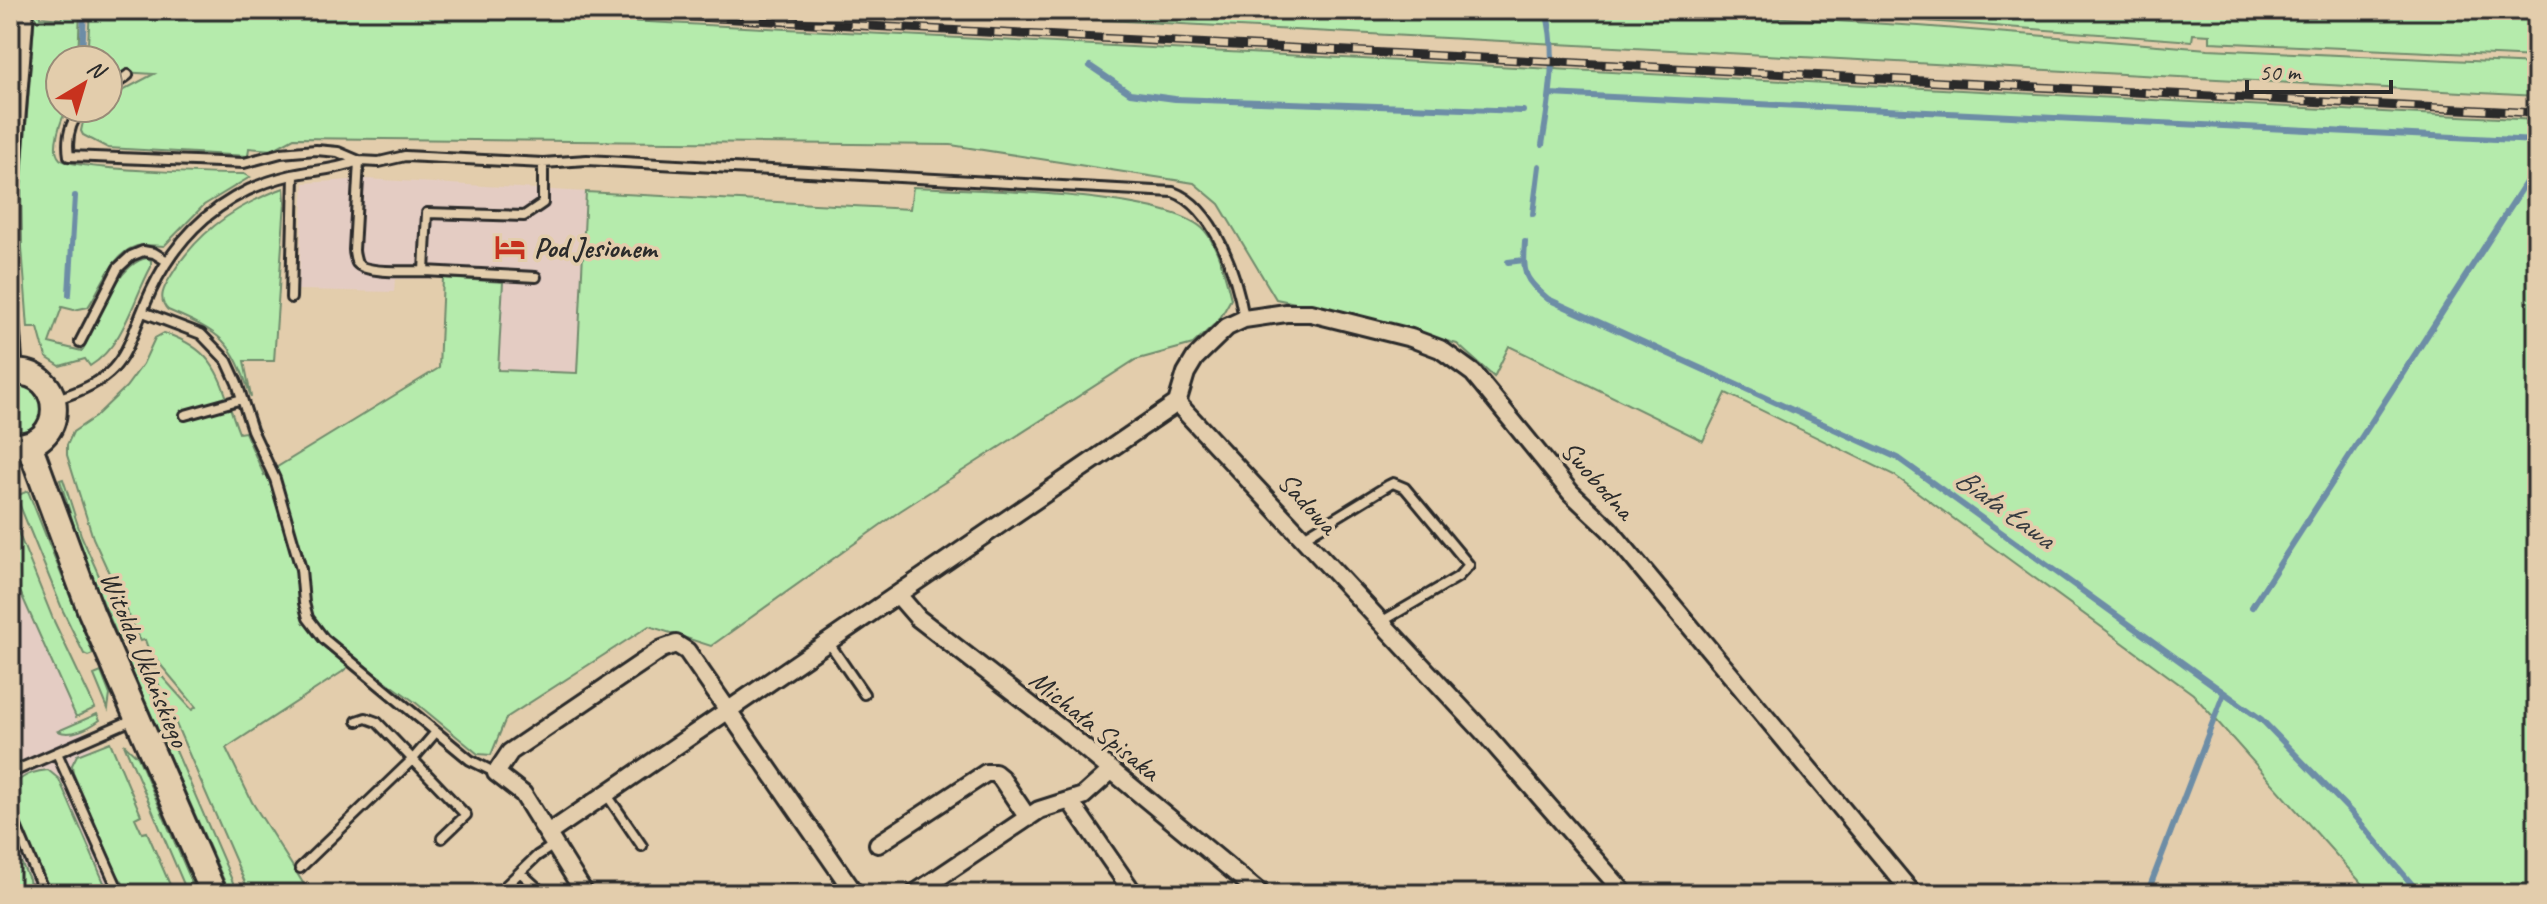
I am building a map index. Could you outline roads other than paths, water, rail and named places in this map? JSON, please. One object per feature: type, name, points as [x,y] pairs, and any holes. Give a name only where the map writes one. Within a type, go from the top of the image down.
[{"type":"street","points":[[10,197],[25,10]]},
{"type":"street","name":"Swobodna","points":[[1177,403],[1186,373],[1195,358],[1219,333],[1244,319],[1286,313],[1311,313],[1422,341],[1466,366],[1490,391],[1571,493],[1609,529],[1913,894]]},
{"type":"street","points":[[10,320],[12,372],[36,377],[45,384],[53,400],[54,416],[50,427],[43,436],[20,444]]},
{"type":"street","points":[[552,839],[607,795],[1177,403]]},
{"type":"street","name":"Sadowa","points":[[1177,403],[1499,750],[1625,894]]},
{"type":"street","name":"Witolda Uklańskiego","points":[[20,444],[214,894]]},
{"type":"street","name":"Michała Spisaka","points":[[898,595],[918,618],[1112,770],[1261,894]]},
{"type":"street","points":[[585,894],[519,789],[496,773],[516,748],[676,644],[687,651],[730,711],[855,894]]},
{"type":"street","points":[[914,894],[1046,807],[1083,796],[1112,770]]},
{"type":"street","points":[[878,844],[986,773],[995,773],[1001,778],[1028,818]]},
{"type":"street","points":[[1070,801],[1134,894]]},
{"type":"lane","points":[[124,78],[128,75]]},
{"type":"lane","points":[[71,124],[69,156],[244,163],[281,153],[316,150],[338,152],[359,161],[379,162],[405,156],[543,163],[587,160],[1173,192],[1194,202],[1225,253],[1239,290],[1244,319]]},
{"type":"lane","points":[[53,400],[94,385],[115,367],[129,348],[167,261],[190,232],[218,208],[254,188],[294,175],[339,169],[359,161]]},
{"type":"lane","points":[[359,161],[354,250],[361,267],[383,271],[536,277]]},
{"type":"lane","points":[[424,271],[427,213],[524,216],[543,203],[543,163]]},
{"type":"lane","points":[[291,298],[294,175]]},
{"type":"lane","points":[[80,342],[122,263],[143,251],[167,261]]},
{"type":"lane","points":[[143,312],[182,325],[209,340],[227,361],[252,430],[275,479],[301,569],[308,618],[324,639],[470,760],[496,773]]},
{"type":"lane","points":[[185,415],[242,399]]},
{"type":"lane","points":[[1304,537],[1393,483],[1405,488],[1469,565],[1458,577],[1381,622]]},
{"type":"lane","points":[[829,643],[864,694]]},
{"type":"lane","points":[[10,773],[137,718]]},
{"type":"lane","points":[[357,721],[366,718],[377,722],[466,815],[442,838]]},
{"type":"lane","points":[[300,868],[413,759],[436,732]]},
{"type":"lane","points":[[57,753],[120,894]]},
{"type":"lane","points":[[607,795],[642,846]]},
{"type":"lane","points":[[10,812],[45,894]]},
{"type":"lane","points":[[497,894],[552,839]]},
{"type":"lane","points":[[520,872],[544,894]]},
{"type":"waterway","points":[[83,44],[84,10]]},
{"type":"waterway","name":"Biała Ława","points":[[1542,145],[1552,61],[1546,11]]},
{"type":"waterway","points":[[1090,66],[1130,93],[1175,99],[1523,111]]},
{"type":"waterway","points":[[1550,94],[2537,141]]},
{"type":"waterway","name":"Biała Ława","points":[[1533,214],[1539,166]]},
{"type":"waterway","points":[[2252,607],[2536,167]]},
{"type":"waterway","points":[[69,294],[75,196]]},
{"type":"waterway","name":"Biała Ława","points":[[1525,242],[1526,275],[1548,299],[1898,458],[2262,720],[2351,812],[2420,894]]},
{"type":"waterway","points":[[1508,262],[1524,260]]},
{"type":"waterway","points":[[2147,894],[2224,693]]},
{"type":"railway","points":[[563,10],[2537,113]]},
{"type":"place","name":"Pod Jesionem","points":[[510,247]]}]
